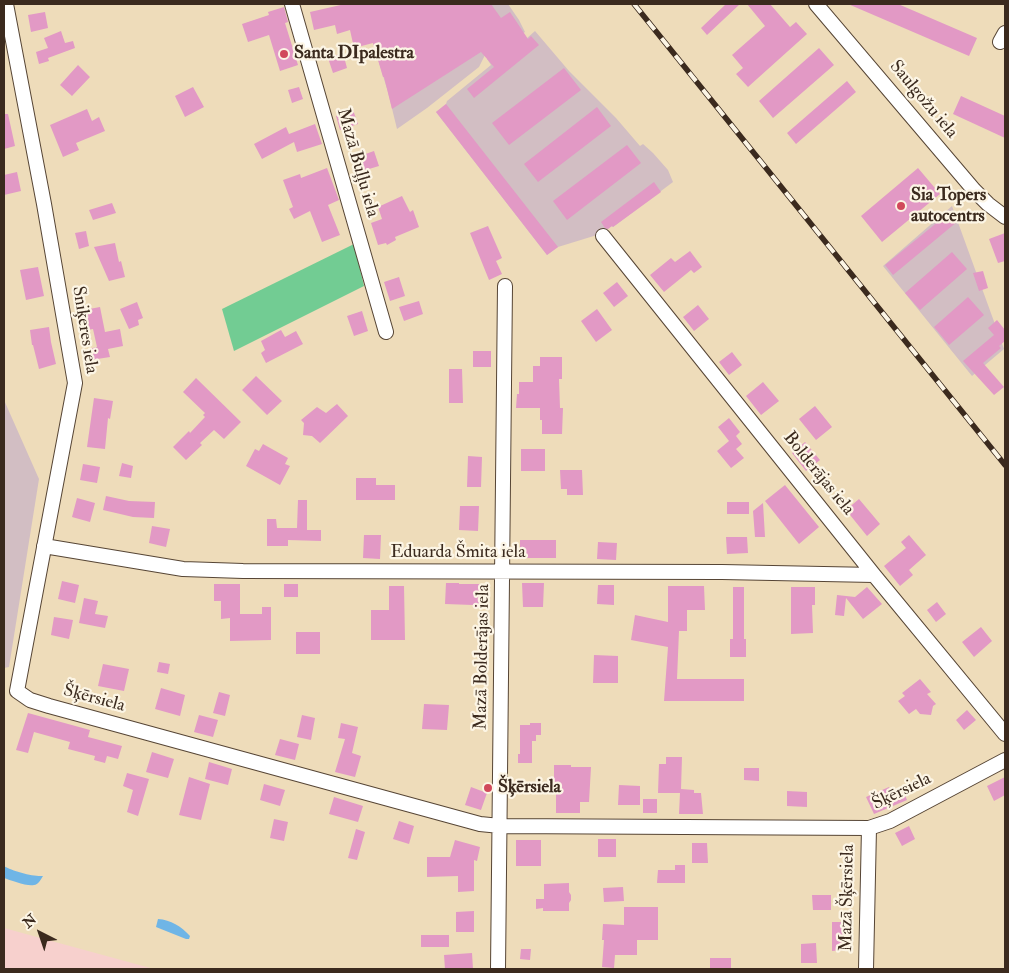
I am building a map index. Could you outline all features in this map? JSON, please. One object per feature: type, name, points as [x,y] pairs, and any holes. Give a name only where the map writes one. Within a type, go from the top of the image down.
[{"type":"street","name":"Sniķeres iela","points":[[6,4],[44,204],[75,383],[17,692]]},
{"type":"street","name":"Mazā Buļļu iela","points":[[292,4],[386,332]]},
{"type":"street","name":"Saulgožu iela","points":[[816,4],[974,190],[1005,217]]},
{"type":"street","name":"Bolderājas iela","points":[[604,236],[874,575],[1005,734]]},
{"type":"street","name":"Mazā Bolderājas iela","points":[[498,969],[505,286]]},
{"type":"street","name":"Eduarda Šmita iela","points":[[44,546],[183,569],[243,571],[722,572],[874,575]]},
{"type":"street","name":"Šķērsiela","points":[[17,692],[30,700],[50,706],[480,824],[500,826],[869,828],[890,821],[1005,760]]},
{"type":"street","name":"Mazā Šķērsiela","points":[[866,969],[869,828]]},
{"type":"shaded area","points":[[361,4],[508,4],[525,32],[485,55],[479,67],[397,129],[388,92]]},
{"type":"shaded area","points":[[535,31],[569,71],[616,118],[640,146],[643,144],[653,153],[668,170],[673,182],[613,227],[597,235],[558,247],[547,255],[436,112],[491,65],[487,59],[494,53],[501,61]]},
{"type":"shaded area","points":[[952,206],[1004,349],[972,376],[883,266]]},
{"type":"shaded area","points":[[4,400],[39,479],[9,667],[4,668]]},
{"type":"shaded area","points":[[4,928],[154,969],[4,969]]},
{"type":"green space","points":[[354,244],[364,286],[234,351],[222,309]]},
{"type":"water","points":[[4,866],[34,876],[43,876],[35,885],[23,884],[4,878]]},
{"type":"water","points":[[158,919],[179,926],[190,936],[189,939],[156,927]]},
{"type":"building","points":[[345,4],[491,4],[501,18],[510,12],[528,39],[531,36],[539,45],[474,98],[467,89],[494,67],[481,52],[392,109],[373,43],[354,48],[350,30],[337,34],[335,25],[314,30],[310,12]]},
{"type":"building","points":[[726,4],[740,4],[707,35],[701,28]]},
{"type":"building","points":[[747,4],[770,4],[790,27],[796,22],[807,34],[748,87],[736,74],[743,68],[732,55],[765,26]]},
{"type":"building","points":[[848,4],[898,4],[977,38],[969,56]]},
{"type":"building","points":[[284,7],[288,22],[285,23],[298,65],[280,71],[269,35],[248,42],[242,24],[269,15],[268,12]]},
{"type":"building","points":[[45,12],[48,28],[31,32],[28,15]]},
{"type":"building","points":[[61,31],[65,43],[73,41],[75,48],[48,58],[49,61],[39,64],[36,52],[48,48],[44,38]]},
{"type":"building","points":[[819,48],[834,65],[773,118],[759,101]]},
{"type":"building","points":[[343,53],[347,68],[333,73],[328,58]]},
{"type":"building","points":[[78,65],[90,77],[72,96],[60,85]]},
{"type":"building","points":[[564,68],[581,90],[509,145],[492,123]]},
{"type":"building","points":[[847,81],[856,92],[796,144],[787,133]]},
{"type":"building","points":[[193,87],[204,107],[185,117],[175,96]]},
{"type":"building","points":[[299,87],[303,99],[292,103],[288,90]]},
{"type":"building","points":[[961,96],[1005,116],[1005,138],[953,114]]},
{"type":"building","points":[[446,104],[558,247],[547,255],[436,112]]},
{"type":"building","points":[[597,107],[611,126],[538,182],[524,164]]},
{"type":"building","points":[[87,109],[92,121],[99,117],[105,131],[76,143],[79,150],[63,157],[50,125]]},
{"type":"building","points":[[353,110],[358,124],[340,130],[336,116]]},
{"type":"building","points":[[4,114],[8,114],[15,146],[4,149]]},
{"type":"building","points":[[315,124],[322,144],[297,152],[294,142],[262,159],[254,144],[286,127],[289,134]]},
{"type":"building","points":[[627,145],[641,163],[567,220],[553,201]]},
{"type":"building","points":[[374,151],[379,166],[359,172],[354,158]]},
{"type":"building","points":[[327,168],[339,200],[328,205],[340,235],[322,242],[310,211],[294,219],[289,209],[293,207],[283,180],[300,174],[301,178]]},
{"type":"building","points":[[918,168],[940,194],[882,242],[861,216]]},
{"type":"building","points":[[17,172],[21,191],[4,195],[4,175]]},
{"type":"building","points":[[654,182],[661,192],[613,227],[605,228],[601,222]]},
{"type":"building","points":[[402,196],[410,212],[413,210],[419,227],[395,237],[396,240],[387,245],[386,243],[378,245],[371,223],[382,219],[378,207]]},
{"type":"building","points":[[112,203],[116,213],[93,220],[89,210]]},
{"type":"building","points":[[950,212],[958,221],[893,275],[885,265]]},
{"type":"building","points":[[488,226],[502,258],[496,261],[502,274],[489,280],[470,233]]},
{"type":"building","points":[[86,231],[89,246],[79,249],[75,233]]},
{"type":"building","points":[[1005,233],[1005,261],[998,263],[989,239]]},
{"type":"building","points":[[115,243],[119,262],[121,261],[125,277],[109,281],[94,247]]},
{"type":"building","points":[[690,251],[702,267],[694,273],[691,270],[664,292],[650,275],[671,258],[675,262]]},
{"type":"building","points":[[952,252],[967,269],[920,310],[905,293]]},
{"type":"building","points":[[38,267],[44,296],[26,300],[20,270]]},
{"type":"building","points":[[983,271],[988,288],[979,291],[973,273]]},
{"type":"building","points":[[399,277],[405,296],[390,301],[384,282]]},
{"type":"building","points":[[617,282],[628,296],[614,307],[603,293]]},
{"type":"building","points":[[968,297],[984,315],[949,345],[934,327]]},
{"type":"building","points":[[419,301],[423,314],[404,321],[399,307]]},
{"type":"building","points":[[137,302],[143,318],[138,320],[139,325],[129,329],[120,309]]},
{"type":"building","points":[[698,305],[709,319],[694,331],[683,317]]},
{"type":"building","points":[[100,307],[105,332],[120,329],[123,346],[108,349],[110,357],[91,360],[89,349],[97,347],[93,329],[88,330],[84,310]]},
{"type":"building","points":[[597,309],[612,330],[596,342],[581,321]]},
{"type":"building","points":[[362,311],[368,331],[354,336],[347,316]]},
{"type":"building","points":[[997,320],[1005,330],[1005,341],[999,346],[1001,348],[983,363],[1004,387],[994,395],[963,361],[994,335],[988,328]]},
{"type":"building","points":[[49,327],[56,364],[39,369],[30,330]]},
{"type":"building","points":[[281,330],[285,337],[296,331],[303,344],[266,363],[261,353],[265,350],[261,341]]},
{"type":"building","points":[[473,351],[491,351],[491,367],[473,367]]},
{"type":"building","points":[[732,352],[742,365],[729,375],[719,362]]},
{"type":"building","points":[[540,357],[562,357],[562,379],[559,379],[560,408],[563,408],[562,434],[542,434],[540,408],[516,408],[519,382],[533,382],[533,366],[540,366]]},
{"type":"building","points":[[449,369],[462,369],[463,403],[449,403]]},
{"type":"building","points":[[256,376],[282,401],[267,415],[242,390]]},
{"type":"building","points":[[196,378],[241,422],[224,439],[214,430],[186,460],[173,447],[205,417],[203,415],[205,413],[183,392]]},
{"type":"building","points":[[763,382],[779,401],[761,415],[746,396]]},
{"type":"building","points":[[94,398],[113,401],[110,419],[108,418],[105,449],[87,447]]},
{"type":"building","points":[[337,404],[348,416],[320,443],[312,436],[303,435],[304,423],[301,420],[317,407],[326,413]]},
{"type":"building","points":[[815,406],[832,427],[816,440],[799,419]]},
{"type":"building","points":[[729,418],[740,432],[736,436],[742,444],[736,449],[744,458],[731,468],[717,451],[729,441],[718,427]]},
{"type":"building","points":[[805,442],[820,460],[806,471],[792,453]]},
{"type":"building","points":[[263,444],[288,458],[285,464],[290,466],[280,485],[246,466],[255,449],[259,451]]},
{"type":"building","points":[[521,449],[545,449],[545,471],[521,471]]},
{"type":"building","points":[[468,456],[482,457],[481,487],[467,487]]},
{"type":"building","points":[[122,463],[133,466],[131,478],[119,476]]},
{"type":"building","points":[[83,464],[100,467],[97,483],[80,480]]},
{"type":"building","points":[[560,470],[582,470],[583,495],[567,495],[567,489],[561,489]]},
{"type":"building","points":[[356,478],[376,478],[376,485],[395,485],[395,500],[356,500]]},
{"type":"building","points":[[785,485],[819,527],[799,544],[765,501]]},
{"type":"building","points":[[106,496],[129,501],[155,502],[154,518],[133,517],[103,510]]},
{"type":"building","points":[[77,498],[95,503],[90,522],[72,517]]},
{"type":"building","points":[[859,499],[880,524],[867,536],[846,510]]},
{"type":"building","points":[[298,500],[307,500],[307,530],[321,530],[321,541],[288,540],[288,546],[267,546],[267,519],[276,519],[277,528],[297,528]]},
{"type":"building","points":[[727,502],[749,502],[749,514],[727,514]]},
{"type":"building","points":[[763,503],[765,537],[755,537],[753,511]]},
{"type":"building","points":[[460,506],[479,506],[478,531],[459,530]]},
{"type":"building","points":[[152,526],[170,529],[166,547],[149,543]]},
{"type":"building","points":[[364,535],[381,535],[380,559],[363,558]]},
{"type":"building","points":[[909,535],[926,555],[909,570],[913,575],[900,586],[884,566],[906,548],[901,542]]},
{"type":"building","points":[[726,537],[747,537],[748,553],[727,554]]},
{"type":"building","points":[[520,540],[556,540],[556,558],[520,558]]},
{"type":"building","points":[[598,542],[617,543],[616,560],[597,559]]},
{"type":"building","points":[[62,581],[79,585],[75,603],[58,599]]},
{"type":"building","points":[[446,583],[488,584],[488,608],[473,608],[473,605],[445,604]]},
{"type":"building","points":[[522,583],[544,583],[543,607],[523,607]]},
{"type":"building","points":[[214,584],[240,584],[240,614],[262,614],[262,607],[271,607],[271,640],[230,641],[230,618],[221,619],[221,601],[214,601]]},
{"type":"building","points":[[284,584],[298,584],[298,597],[284,597]]},
{"type":"building","points":[[598,585],[614,585],[614,605],[597,604]]},
{"type":"building","points":[[389,586],[404,586],[405,640],[371,640],[371,610],[389,610]]},
{"type":"building","points":[[668,586],[704,586],[705,610],[687,610],[687,631],[679,631],[677,679],[744,679],[744,701],[664,701],[668,647],[631,640],[635,615],[668,622]]},
{"type":"building","points":[[733,587],[744,587],[746,657],[730,657],[730,639],[733,639]]},
{"type":"building","points":[[791,587],[815,587],[815,605],[812,605],[813,633],[791,634]]},
{"type":"building","points":[[867,587],[882,604],[863,619],[846,598],[844,616],[835,615],[837,595],[855,597]]},
{"type":"building","points":[[84,598],[98,601],[95,614],[108,616],[105,628],[79,623]]},
{"type":"building","points":[[937,602],[946,614],[936,622],[927,610]]},
{"type":"building","points":[[54,617],[73,620],[69,639],[51,635]]},
{"type":"building","points":[[981,627],[992,641],[974,657],[962,642]]},
{"type":"building","points":[[296,632],[320,632],[320,654],[296,654]]},
{"type":"building","points":[[594,655],[618,656],[618,683],[593,683]]},
{"type":"building","points":[[159,662],[170,664],[168,674],[157,672]]},
{"type":"building","points":[[103,664],[129,669],[124,691],[98,686]]},
{"type":"building","points":[[920,679],[931,692],[927,694],[936,704],[933,706],[931,715],[920,714],[916,709],[909,714],[898,701],[905,696],[902,693]]},
{"type":"building","points":[[161,688],[185,695],[180,716],[155,709]]},
{"type":"building","points":[[219,692],[230,695],[225,716],[213,713]]},
{"type":"building","points":[[424,704],[449,705],[447,730],[422,729]]},
{"type":"building","points":[[967,710],[976,720],[964,730],[956,720]]},
{"type":"building","points":[[28,713],[90,730],[88,737],[122,746],[118,759],[107,756],[105,763],[94,760],[95,756],[68,749],[70,742],[34,732],[28,753],[16,750]]},
{"type":"building","points":[[199,715],[218,720],[213,737],[194,732]]},
{"type":"building","points":[[302,715],[315,718],[311,740],[297,737]]},
{"type":"building","points":[[341,723],[358,727],[352,753],[361,756],[355,777],[335,772],[345,739],[338,738]]},
{"type":"building","points":[[530,723],[541,723],[541,735],[536,735],[536,741],[532,741],[532,763],[518,763],[518,754],[520,754],[520,725],[530,725]]},
{"type":"building","points":[[280,739],[299,744],[295,760],[275,755]]},
{"type":"building","points":[[152,752],[174,759],[168,778],[146,772]]},
{"type":"building","points":[[666,757],[682,757],[681,789],[694,790],[694,793],[701,793],[703,814],[679,814],[680,793],[658,793],[659,764],[666,764]]},
{"type":"building","points":[[209,762],[232,769],[228,785],[205,779]]},
{"type":"building","points":[[554,765],[591,767],[589,802],[580,802],[580,813],[556,813]]},
{"type":"building","points":[[744,768],[759,768],[759,781],[744,780]]},
{"type":"building","points":[[127,773],[149,779],[138,816],[127,812],[133,790],[123,786]]},
{"type":"building","points":[[189,777],[210,784],[201,820],[179,815]]},
{"type":"building","points":[[1005,777],[1005,795],[994,801],[987,786]]},
{"type":"building","points":[[264,784],[285,790],[280,806],[260,800]]},
{"type":"building","points":[[619,785],[640,786],[640,805],[618,805]]},
{"type":"building","points":[[471,787],[487,793],[481,810],[465,805]]},
{"type":"building","points":[[889,787],[891,793],[902,788],[907,800],[874,814],[866,797]]},
{"type":"building","points":[[787,791],[807,792],[807,807],[787,806]]},
{"type":"building","points":[[334,797],[363,806],[358,822],[329,814]]},
{"type":"building","points":[[643,799],[657,799],[657,813],[643,813]]},
{"type":"building","points":[[274,819],[288,822],[284,841],[270,838]]},
{"type":"building","points":[[399,821],[414,826],[409,844],[393,839]]},
{"type":"building","points":[[909,826],[915,839],[902,846],[895,833]]},
{"type":"building","points":[[356,829],[365,832],[357,860],[348,858]]},
{"type":"building","points":[[598,839],[616,839],[616,857],[598,857]]},
{"type":"building","points":[[455,840],[480,847],[477,861],[474,860],[474,891],[458,892],[458,876],[427,877],[427,857],[450,857]]},
{"type":"building","points":[[516,840],[541,840],[541,866],[516,866]]},
{"type":"building","points":[[692,843],[707,843],[708,863],[692,863]]},
{"type":"building","points":[[675,865],[685,865],[685,883],[657,883],[658,870],[675,870]]},
{"type":"building","points":[[569,883],[571,900],[569,911],[543,911],[543,908],[536,909],[536,899],[544,899],[544,884]]},
{"type":"building","points":[[623,887],[624,901],[604,902],[603,888]]},
{"type":"building","points":[[812,895],[831,895],[831,910],[813,910]]},
{"type":"building","points":[[624,907],[658,907],[658,940],[637,940],[637,955],[615,955],[614,968],[602,967],[603,924],[624,925]]},
{"type":"building","points":[[474,911],[474,932],[456,932],[456,912]]},
{"type":"building","points":[[832,922],[843,922],[844,950],[832,951]]},
{"type":"building","points":[[421,935],[449,935],[449,947],[421,947]]},
{"type":"building","points":[[816,943],[817,963],[801,963],[801,944]]},
{"type":"building","points":[[521,949],[531,949],[530,960],[520,959]]},
{"type":"building","points":[[472,953],[473,969],[445,969],[444,955]]},
{"type":"building","points":[[710,958],[731,958],[731,969],[710,969]]},
{"type":"railway","points":[[634,4],[1005,465]]},
{"type":"place","name":"Santa DIpalestra","points":[[284,54]]},
{"type":"place","name":"Sia Topers autocentrs","points":[[901,206]]},
{"type":"place","name":"Šķērsiela","points":[[488,788]]}]
